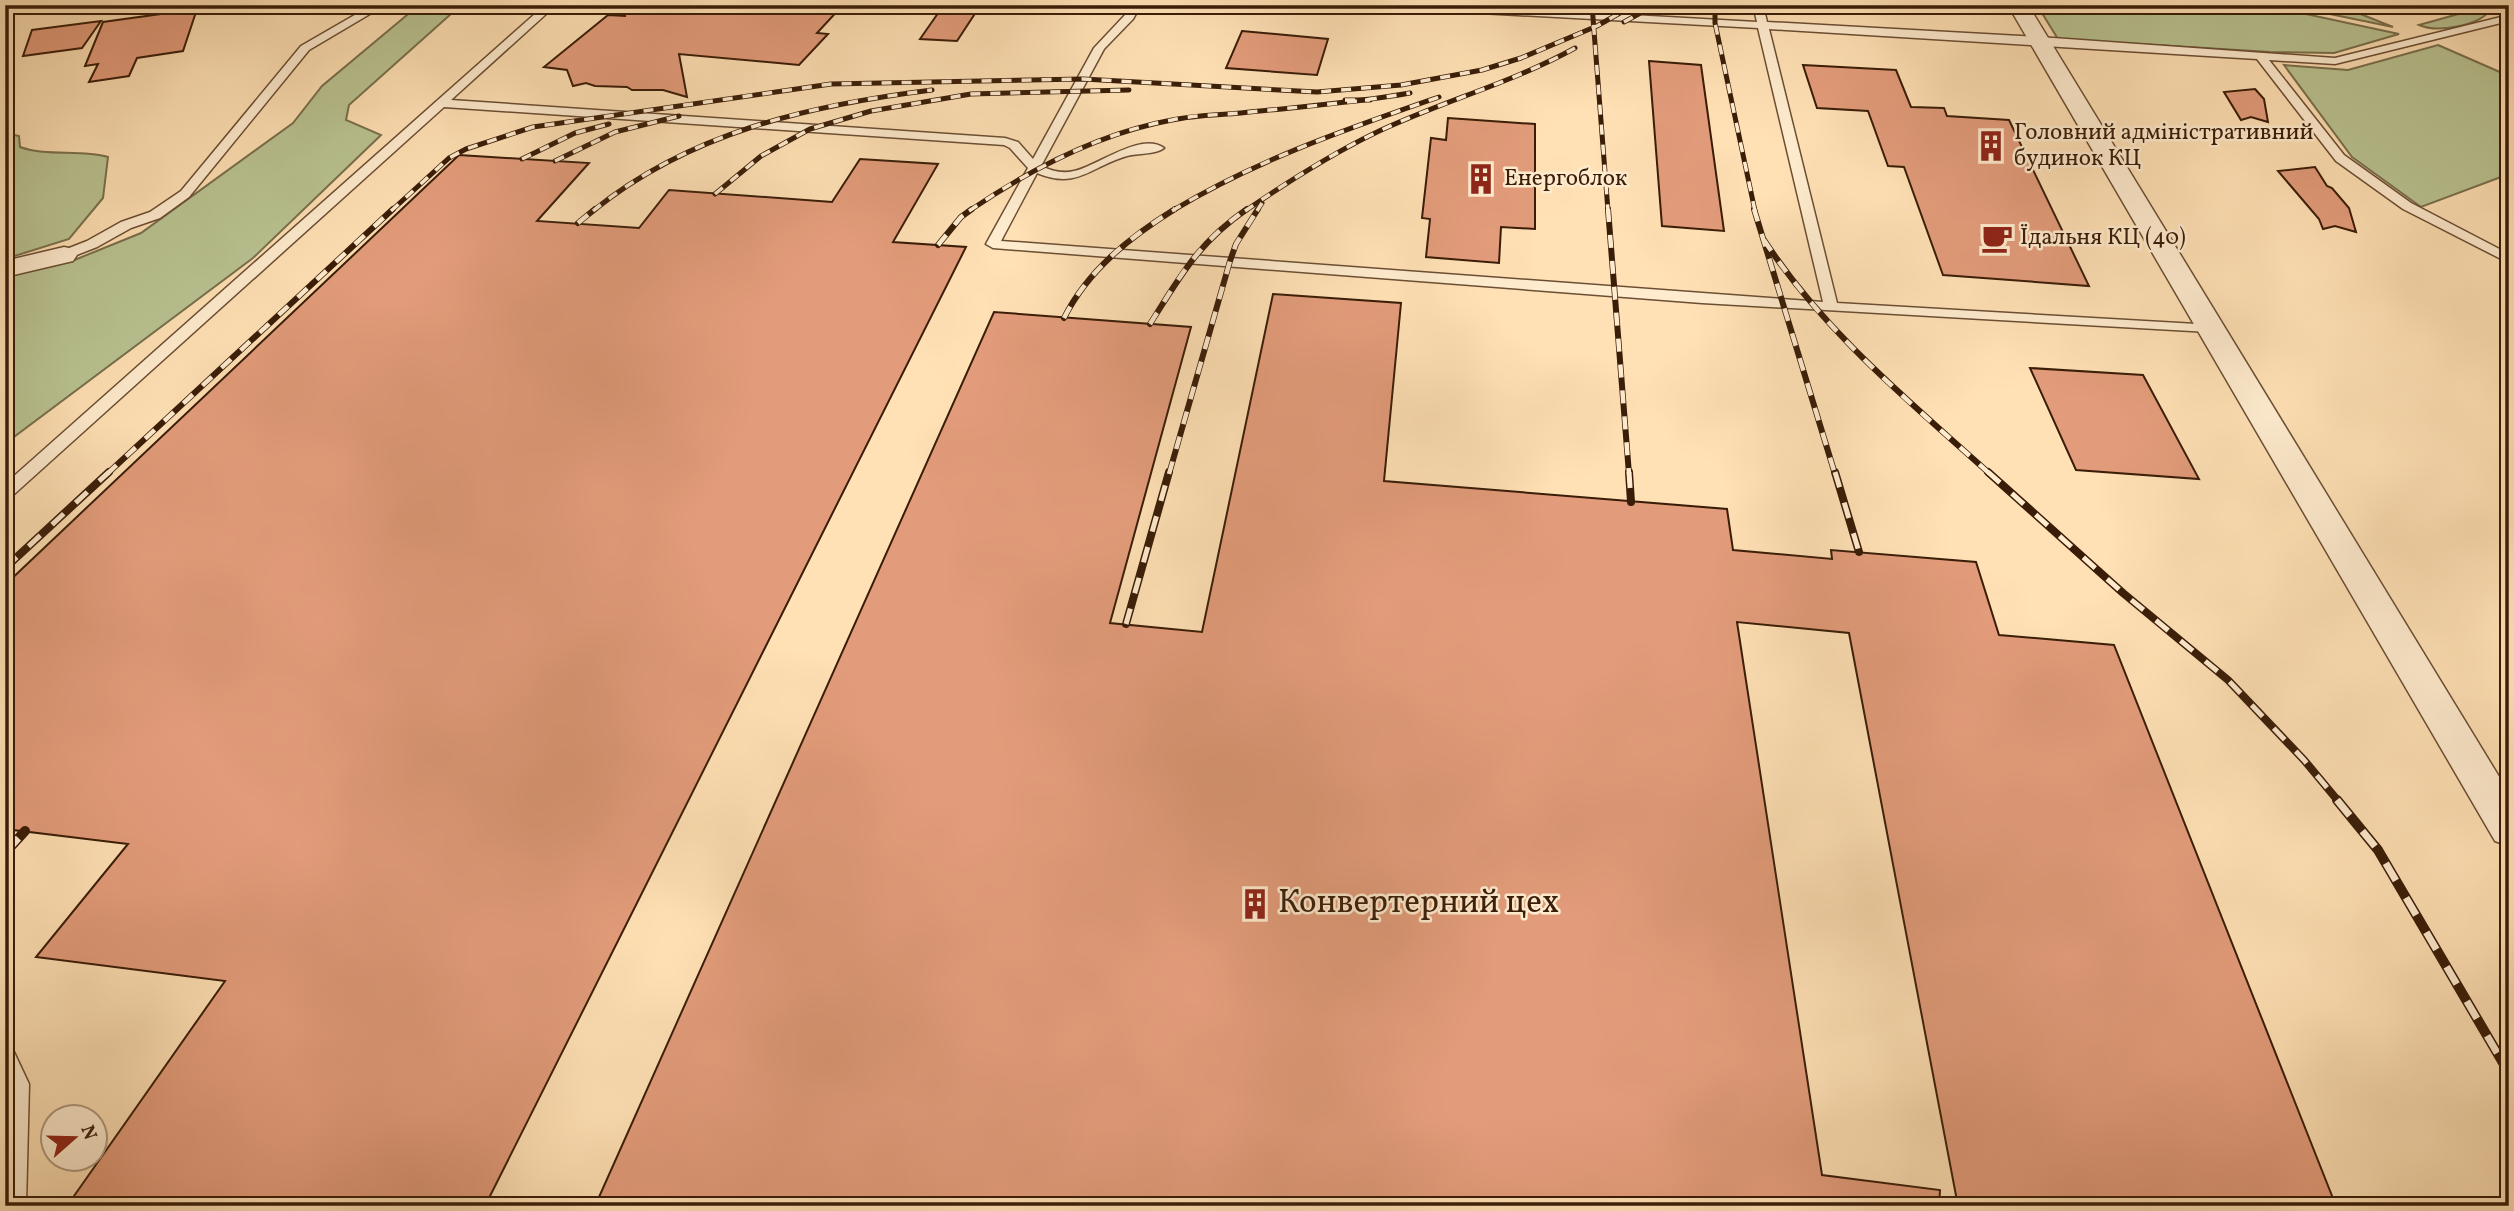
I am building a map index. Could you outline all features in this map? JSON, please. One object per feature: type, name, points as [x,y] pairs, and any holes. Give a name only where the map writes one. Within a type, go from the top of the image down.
[{"type":"street","points":[[2018,5],[2509,829]]},
{"type":"street","points":[[5,269],[64,255]]},
{"type":"lane","points":[[64,255],[92,244],[126,225],[155,215],[185,194],[305,48],[380,5]]},
{"type":"lane","points":[[5,493],[551,5]]},
{"type":"lane","points":[[1136,5],[1129,17],[1099,48],[993,244],[1831,306],[2209,328]]},
{"type":"lane","points":[[1388,5],[2039,40],[2335,61],[2509,18]]},
{"type":"lane","points":[[1758,5],[1831,306]]},
{"type":"lane","points":[[2260,55],[2340,158],[2407,206],[2509,259]]},
{"type":"lane","points":[[441,103],[1005,142],[1014,145],[1019,154],[1046,174],[1065,176],[1084,172],[1111,157],[1131,150],[1158,148]]},
{"type":"lane","points":[[5,1058],[17,1084],[14,1206]]},
{"type":"green space","points":[[419,5],[461,5],[349,105],[346,120],[381,135],[253,258],[14,437],[5,456],[5,277],[72,261],[141,233],[293,123],[322,86]]},
{"type":"green space","points":[[2037,5],[2264,5],[2399,34],[2334,53],[2270,52],[2058,39]]},
{"type":"green space","points":[[2286,5],[2338,5],[2393,27]]},
{"type":"green space","points":[[2444,5],[2485,5],[2490,10],[2485,16],[2457,27],[2436,28],[2419,25],[2462,13]]},
{"type":"green space","points":[[2438,45],[2509,76],[2509,174],[2421,207],[2352,157],[2284,65],[2348,70]]},
{"type":"green space","points":[[5,133],[19,136],[20,147],[31,150],[108,157],[103,198],[69,239],[5,259]]},
{"type":"building","points":[[625,5],[843,5],[817,33],[828,34],[799,65],[679,54],[687,97],[663,90],[632,90],[627,87],[595,86],[586,83],[573,86],[567,70],[544,67],[608,15],[625,16]]},
{"type":"building","points":[[197,9],[183,51],[137,58],[129,76],[89,82],[98,64],[85,66],[103,22]]},
{"type":"building","points":[[941,9],[976,12],[957,41],[920,39]]},
{"type":"building","points":[[101,21],[82,48],[23,56],[32,30]]},
{"type":"building","points":[[1242,31],[1328,39],[1317,75],[1226,68]]},
{"type":"building","points":[[1649,61],[1701,65],[1724,231],[1662,226]]},
{"type":"building","points":[[1803,65],[1896,70],[1911,107],[1944,108],[1947,116],[2009,120],[2089,286],[1943,275],[1904,167],[1888,166],[1868,111],[1817,108]]},
{"type":"building","points":[[2255,89],[2264,99],[2268,122],[2251,117],[2241,120],[2224,92]]},
{"type":"building","name":"Енергоблок","points":[[1448,118],[1535,124],[1535,229],[1501,227],[1499,263],[1426,257],[1430,219],[1422,218],[1431,138],[1446,140]]},
{"type":"building","points":[[459,155],[589,163],[537,221],[639,228],[669,190],[832,202],[860,159],[938,164],[893,242],[966,247],[485,1206],[67,1206],[91,1172],[108,1172],[108,1148],[225,981],[36,957],[128,844],[5,829],[5,585]]},
{"type":"building","points":[[2315,167],[2327,186],[2332,188],[2349,208],[2356,232],[2335,226],[2323,229],[2319,219],[2278,171]]},
{"type":"building","name":"Конвертерний цех","points":[[1273,294],[1401,303],[1384,481],[1727,509],[1733,550],[1832,559],[1831,550],[1976,562],[1999,635],[2114,645],[2336,1206],[1958,1206],[1849,633],[1737,622],[1822,1175],[1940,1190],[1939,1206],[595,1206],[994,312],[1191,327],[1110,623],[1202,632]]},
{"type":"building","points":[[2030,368],[2143,375],[2199,479],[2076,470]]},
{"type":"railway","points":[[1592,5],[1594,27]]},
{"type":"railway","points":[[1594,27],[1634,5]]},
{"type":"railway","points":[[1624,22],[1655,5]]},
{"type":"railway","points":[[1715,5],[1715,23],[1755,211]]},
{"type":"railway","points":[[391,211],[449,158],[466,149],[533,127],[831,84],[1083,79],[1317,92],[1401,85],[1482,70],[1521,58],[1594,27]]},
{"type":"railway","points":[[1594,27],[1608,211]]},
{"type":"railway","points":[[1245,211],[1308,170],[1373,134],[1525,72],[1575,48]]},
{"type":"railway","points":[[593,211],[630,184],[711,142],[797,114],[932,90]]},
{"type":"railway","points":[[715,194],[761,156],[810,129],[871,111],[971,94],[1129,90]]},
{"type":"railway","points":[[1368,100],[1410,93]]},
{"type":"railway","points":[[1172,211],[1269,161],[1439,97]]},
{"type":"railway","points":[[1345,100],[1368,100]]},
{"type":"railway","points":[[971,210],[1016,181],[1066,155],[1145,126],[1189,117],[1368,100]]},
{"type":"railway","points":[[555,161],[615,132],[679,116]]},
{"type":"railway","points":[[522,159],[575,133],[609,124]]},
{"type":"railway","points":[[1257,211],[1262,203]]},
{"type":"railway","points":[[107,474],[393,209]]},
{"type":"railway","points":[[578,223],[595,209]]},
{"type":"railway","points":[[1150,324],[1181,275],[1203,247],[1247,209]]},
{"type":"railway","points":[[1169,474],[1230,261],[1236,244],[1258,209]]},
{"type":"railway","points":[[1608,209],[1629,474]]},
{"type":"railway","points":[[1754,209],[1835,474]]},
{"type":"railway","points":[[938,245],[961,217],[971,210]]},
{"type":"railway","points":[[1064,318],[1085,285],[1112,256],[1172,211]]},
{"type":"railway","points":[[1764,240],[1813,305],[1869,364],[1990,474]]},
{"type":"railway","points":[[5,568],[109,472]]},
{"type":"railway","points":[[1126,624],[1169,472]]},
{"type":"railway","points":[[1629,472],[1631,502]]},
{"type":"railway","points":[[1835,472],[1859,552]]},
{"type":"railway","points":[[1988,472],[2123,593],[2228,680],[2304,760],[2339,802]]},
{"type":"railway","points":[[2337,800],[2378,850],[2509,1073]]},
{"type":"railway","points":[[5,853],[25,831]]},
{"type":"place","name":"Головний адміністративний будинок КЦ","points":[[1991,146]]},
{"type":"place","name":"Енергоблок","points":[[1481,179]]},
{"type":"place","name":"Їдальня КЦ (40)","points":[[1997,238]]},
{"type":"place","name":"Конвертерний цех","points":[[1255,904]]}]
